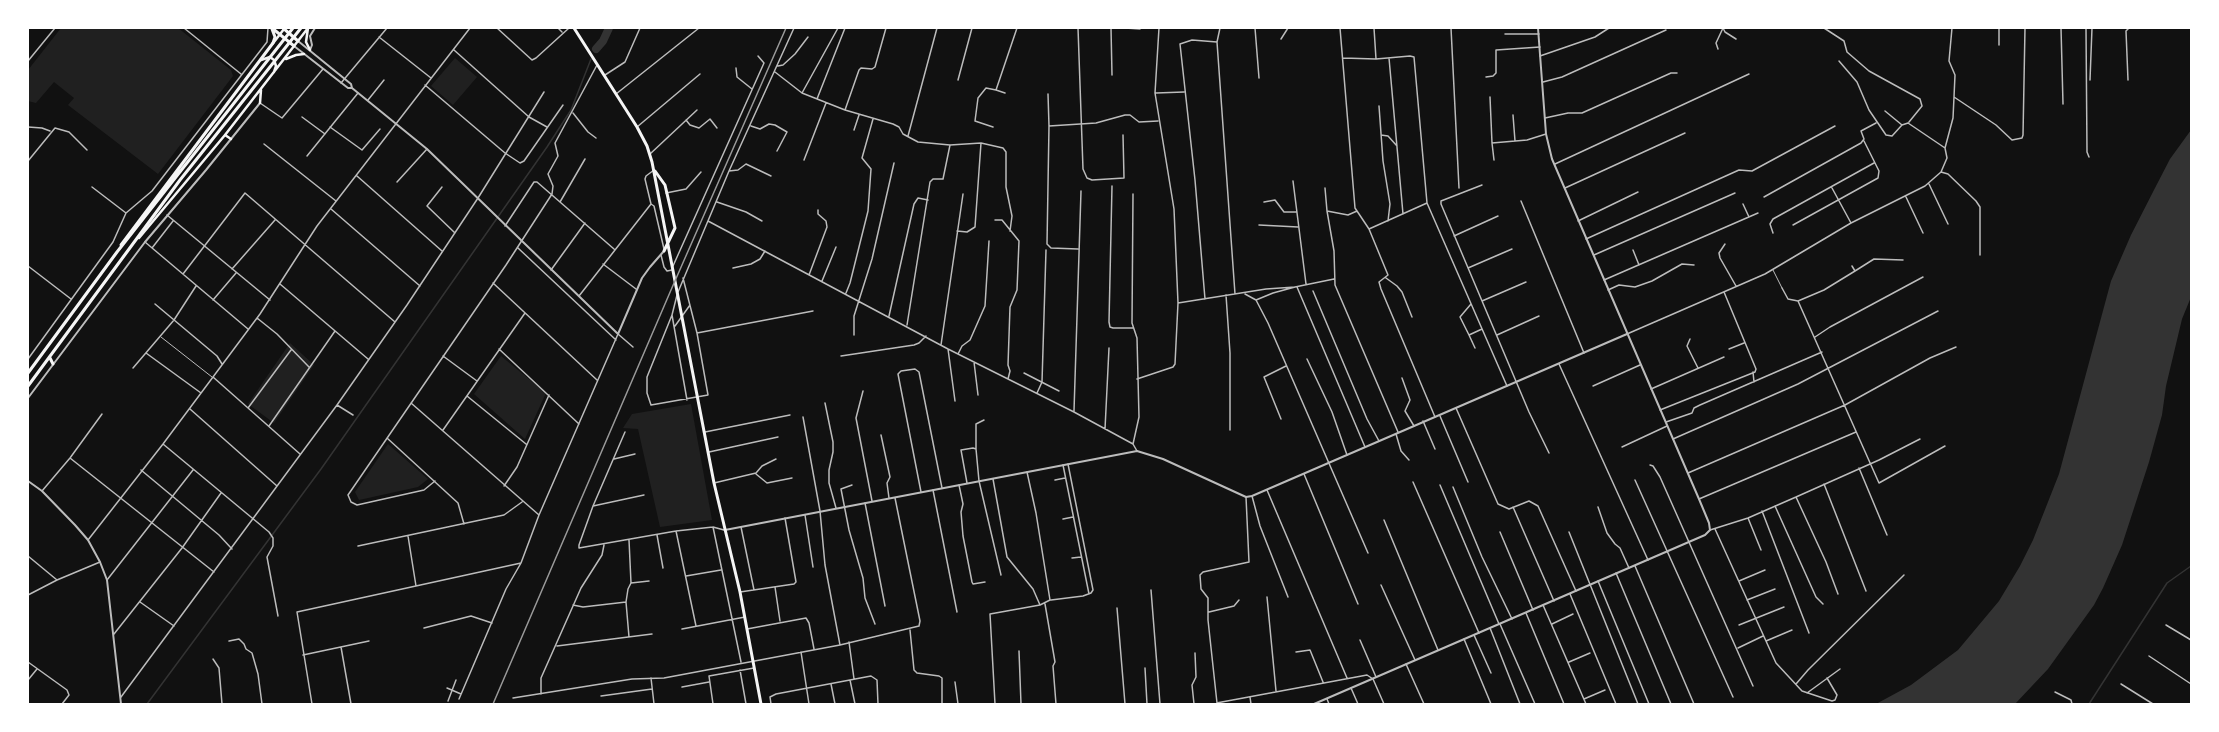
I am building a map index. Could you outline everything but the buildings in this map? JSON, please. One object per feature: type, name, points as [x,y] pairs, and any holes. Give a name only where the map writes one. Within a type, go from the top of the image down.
[{"type":"main road","points":[[272,28],[294,46]]},
{"type":"main road","points":[[272,28],[275,37],[274,42]]},
{"type":"main road","points":[[117,252],[125,237],[284,28],[298,41]]},
{"type":"main road","points":[[28,373],[117,252],[293,28]]},
{"type":"main road","points":[[28,386],[180,180],[301,28]]},
{"type":"main road","points":[[128,249],[225,135],[308,28]]},
{"type":"main road","points":[[308,28],[306,42],[310,50]]},
{"type":"main road","points":[[575,29],[606,75],[650,154],[659,187],[714,483],[740,592],[761,704]]},
{"type":"main road","points":[[283,60],[296,55],[304,54]]},
{"type":"main road","points":[[259,62],[270,57],[274,60],[276,66],[273,74]]},
{"type":"main road","points":[[260,103],[261,90]]},
{"type":"main road","points":[[225,135],[231,139]]},
{"type":"main road","points":[[654,170],[662,179],[675,228],[664,251]]},
{"type":"main road","points":[[50,358],[53,364]]},
{"type":"street","points":[[28,61],[55,28]]},
{"type":"street","points":[[184,28],[242,74]]},
{"type":"street","points":[[28,358],[112,242],[126,213],[152,190],[267,42],[268,28]]},
{"type":"street","points":[[310,50],[312,45],[310,36],[315,28]]},
{"type":"street","points":[[342,83],[387,28]]},
{"type":"street","points":[[88,540],[141,470],[163,444],[257,318],[280,284],[303,244],[470,28]]},
{"type":"street","points":[[497,28],[519,49],[534,60],[569,28]]},
{"type":"street","points":[[558,28],[562,33]]},
{"type":"street","points":[[575,29],[580,28]]},
{"type":"street","points":[[606,75],[625,62],[640,28]]},
{"type":"street","points":[[616,94],[699,28]]},
{"type":"street","points":[[683,277],[697,333],[708,395],[655,406],[649,403],[647,393],[647,377],[672,315],[683,277],[794,28]]},
{"type":"street","points":[[802,93],[838,28]]},
{"type":"street","points":[[817,99],[845,28]]},
{"type":"street","points":[[845,110],[859,70],[861,68],[872,69],[875,67],[886,28]]},
{"type":"street","points":[[908,137],[937,28]]},
{"type":"street","points":[[958,80],[972,28]]},
{"type":"street","points":[[996,90],[1018,28]]},
{"type":"street","points":[[1078,28],[1083,169],[1087,178],[1092,180],[1124,178],[1123,135]]},
{"type":"street","points":[[1111,28],[1112,75]]},
{"type":"street","points":[[1125,28],[1140,29]]},
{"type":"street","points":[[1137,379],[1173,367],[1175,364],[1178,303],[1173,193],[1155,93],[1159,28]]},
{"type":"street","points":[[1220,28],[1218,42],[1235,294]]},
{"type":"street","points":[[1255,28],[1258,78]]},
{"type":"street","points":[[1281,39],[1288,28]]},
{"type":"street","points":[[1340,28],[1353,194],[1357,211],[1361,214],[1369,229],[1388,275],[1379,282],[1381,289],[1435,416]]},
{"type":"street","points":[[1374,28],[1376,59]]},
{"type":"street","points":[[1451,28],[1459,188]]},
{"type":"street","points":[[1538,28],[1546,134],[1554,165],[1688,473],[1709,523],[1710,530]]},
{"type":"street","points":[[1540,56],[1595,37],[1609,28]]},
{"type":"street","points":[[1718,49],[1716,43],[1723,28],[1736,39]]},
{"type":"street","points":[[1824,28],[1828,29],[1844,41],[1847,52],[1869,71],[1920,99],[1922,106],[1908,123],[1902,125],[1889,137],[1876,123],[1857,82],[1839,61]]},
{"type":"street","points":[[625,432],[593,506],[579,548],[604,545],[676,531],[713,527],[725,530],[1137,451],[1163,459],[1246,497],[1252,496],[1397,432],[1517,382],[1724,292],[1773,269],[1851,223],[1906,197],[1929,184],[1942,172],[1947,158],[1945,148],[1953,118],[1955,75],[1949,61],[1952,28]]},
{"type":"street","points":[[1999,28],[1999,46]]},
{"type":"street","points":[[1954,96],[1996,125],[2010,139],[2022,138],[2025,28]]},
{"type":"street","points":[[2061,28],[2063,104]]},
{"type":"street","points":[[2086,28],[2087,152],[2089,157]]},
{"type":"street","points":[[2090,80],[2092,28]]},
{"type":"street","points":[[2128,80],[2126,31],[2129,28]]},
{"type":"street","points":[[1543,82],[1562,77],[1666,30]]},
{"type":"street","points":[[1505,34],[1539,34]]},
{"type":"street","points":[[778,66],[783,65],[795,54],[808,37]]},
{"type":"street","points":[[379,38],[431,78]]},
{"type":"street","points":[[1205,299],[1195,180],[1184,92],[1180,44],[1192,40],[1218,42]]},
{"type":"street","points":[[298,41],[351,84],[352,88],[358,93],[427,148],[521,242],[633,347]]},
{"type":"street","points":[[294,46],[348,88],[352,88]]},
{"type":"street","points":[[1486,77],[1493,76],[1496,73],[1496,50],[1540,47]]},
{"type":"street","points":[[454,50],[529,117],[547,127]]},
{"type":"street","points":[[661,255],[664,267],[667,270],[672,269],[764,63],[758,56]]},
{"type":"street","points":[[1343,58],[1376,59],[1410,56],[1414,57],[1427,203],[1507,386]]},
{"type":"street","points":[[1389,58],[1404,214]]},
{"type":"street","points":[[435,481],[424,490],[357,505],[352,502],[348,495],[517,248],[552,194],[553,186],[548,174],[558,156],[555,144],[573,113],[598,63]]},
{"type":"street","points":[[736,68],[737,77],[752,89]]},
{"type":"street","points":[[28,398],[145,242],[260,103],[282,118],[323,69]]},
{"type":"street","points":[[775,72],[802,93],[859,115],[893,124],[899,127],[908,137],[918,142],[950,145],[981,143],[1003,148],[1006,152],[1006,187],[1012,216],[1010,231]]},
{"type":"street","points":[[1545,118],[1568,113],[1582,113],[1671,73],[1677,73]]},
{"type":"street","points":[[636,127],[700,74]]},
{"type":"street","points":[[1554,165],[1749,74]]},
{"type":"street","points":[[368,100],[384,80]]},
{"type":"street","points":[[425,85],[505,153],[518,162],[522,162],[563,105]]},
{"type":"street","points":[[993,127],[978,123],[974,117],[978,98],[986,88],[1005,92]]},
{"type":"street","points":[[121,697],[232,549],[337,405],[420,286],[478,198],[544,92]]},
{"type":"street","points":[[1155,93],[1184,92]]},
{"type":"street","points":[[307,156],[358,93]]},
{"type":"street","points":[[1048,94],[1049,126],[1047,244],[1051,248],[1078,249]]},
{"type":"street","points":[[225,97],[229,101]]},
{"type":"street","points":[[1490,97],[1494,160]]},
{"type":"street","points":[[804,160],[826,103]]},
{"type":"street","points":[[1379,106],[1381,135],[1390,204],[1388,221]]},
{"type":"street","points":[[650,154],[697,110]]},
{"type":"street","points":[[1885,111],[1902,125]]},
{"type":"street","points":[[573,113],[588,132],[596,138]]},
{"type":"street","points":[[854,130],[859,115]]},
{"type":"street","points":[[1049,126],[1103,122],[1124,115],[1130,115],[1139,122],[1159,121]]},
{"type":"street","points":[[1512,115],[1515,141]]},
{"type":"street","points":[[302,117],[325,134]]},
{"type":"street","points":[[686,120],[690,124],[699,128],[710,119],[717,128]]},
{"type":"street","points":[[845,294],[850,283],[868,211],[871,170],[862,158],[873,119]]},
{"type":"street","points":[[1793,225],[1878,178],[1879,171],[1864,141],[1861,131],[1876,123]]},
{"type":"street","points":[[1908,123],[1945,148]]},
{"type":"street","points":[[751,126],[760,129],[768,124],[775,125],[787,132],[777,151]]},
{"type":"street","points":[[1586,239],[1739,170],[1752,171],[1835,126]]},
{"type":"street","points":[[28,127],[42,128],[50,131]]},
{"type":"street","points":[[330,127],[361,150],[380,129]]},
{"type":"street","points":[[28,161],[50,131],[55,128],[69,132],[87,150]]},
{"type":"street","points":[[1564,188],[1685,133]]},
{"type":"street","points":[[1492,143],[1515,141],[1546,134]]},
{"type":"street","points":[[1381,135],[1388,136],[1397,146]]},
{"type":"street","points":[[1764,197],[1864,141]]},
{"type":"street","points":[[957,231],[967,232],[975,227],[981,143]]},
{"type":"street","points":[[264,144],[336,201]]},
{"type":"street","points":[[907,326],[932,179],[942,180],[944,177],[950,145]]},
{"type":"street","points":[[397,182],[427,148]]},
{"type":"street","points":[[560,202],[585,159]]},
{"type":"street","points":[[854,335],[852,324],[872,259],[894,163]]},
{"type":"street","points":[[1773,234],[1770,224],[1771,220],[1832,188],[1874,163]]},
{"type":"street","points":[[729,171],[738,170],[746,164],[771,176]]},
{"type":"street","points":[[459,699],[506,589],[521,563],[539,515],[616,340],[636,289],[650,267],[664,251],[654,206],[651,204],[645,179],[654,170]]},
{"type":"street","points":[[666,193],[686,189],[701,172]]},
{"type":"street","points":[[1942,172],[1948,174],[1976,201],[1980,207],[1980,256]]},
{"type":"street","points":[[357,176],[442,251]]},
{"type":"street","points":[[1293,181],[1306,284]]},
{"type":"street","points":[[505,226],[534,182],[540,183],[614,249]]},
{"type":"street","points":[[1929,184],[1948,224]]},
{"type":"street","points":[[1482,185],[1441,201],[1441,204],[1549,453]]},
{"type":"street","points":[[1112,186],[1109,322],[1110,327],[1113,328],[1133,328]]},
{"type":"street","points":[[92,187],[126,213]]},
{"type":"street","points":[[442,187],[426,206],[455,232]]},
{"type":"street","points":[[1326,188],[1327,211],[1334,251],[1334,279],[1397,432],[1401,451],[1409,460]]},
{"type":"street","points":[[1832,188],[1851,223]]},
{"type":"street","points":[[1074,412],[1081,191]]},
{"type":"street","points":[[1578,222],[1638,192]]},
{"type":"street","points":[[183,274],[245,193],[395,322]]},
{"type":"street","points":[[1593,255],[1735,193]]},
{"type":"street","points":[[941,345],[963,194]]},
{"type":"street","points":[[1133,194],[1133,328],[1137,338],[1139,417],[1133,444]]},
{"type":"street","points":[[1906,197],[1923,233]]},
{"type":"street","points":[[889,317],[914,204],[918,198],[928,200]]},
{"type":"street","points":[[1264,202],[1275,200],[1284,212],[1296,212]]},
{"type":"street","points":[[1521,201],[1584,353]]},
{"type":"street","points":[[717,202],[746,212],[762,221]]},
{"type":"street","points":[[1369,229],[1427,203]]},
{"type":"street","points":[[579,297],[614,249],[651,204]]},
{"type":"street","points":[[1743,204],[1749,217]]},
{"type":"street","points":[[330,209],[420,286]]},
{"type":"street","points":[[809,274],[827,227],[826,221],[818,214],[818,210]]},
{"type":"street","points":[[1327,211],[1348,215],[1357,211]]},
{"type":"street","points":[[1604,280],[1758,213]]},
{"type":"street","points":[[167,215],[270,300]]},
{"type":"street","points":[[1454,236],[1498,216]]},
{"type":"street","points":[[232,269],[275,220]]},
{"type":"street","points":[[995,220],[1002,220],[1019,241],[1018,290],[1010,307],[1008,365],[1010,371],[1008,378]]},
{"type":"street","points":[[152,248],[173,221]]},
{"type":"street","points":[[708,221],[948,349],[1074,412],[1133,444],[1137,451]]},
{"type":"street","points":[[551,270],[585,223]]},
{"type":"street","points":[[1259,225],[1298,227]]},
{"type":"street","points":[[958,354],[962,346],[970,340],[985,306],[989,241]]},
{"type":"street","points":[[145,242],[248,329]]},
{"type":"street","points":[[1725,244],[1719,253],[1736,286]]},
{"type":"street","points":[[822,281],[836,247]]},
{"type":"street","points":[[517,248],[616,340]]},
{"type":"street","points":[[1468,268],[1512,249]]},
{"type":"street","points":[[1036,393],[1042,382],[1046,250]]},
{"type":"street","points":[[1633,250],[1639,265]]},
{"type":"street","points":[[733,268],[760,259],[765,251]]},
{"type":"street","points":[[1782,288],[1788,299],[1798,301],[1824,290],[1874,260],[1903,260]]},
{"type":"street","points":[[603,264],[636,289]]},
{"type":"street","points":[[1608,290],[1619,285],[1635,287],[1652,281],[1682,264],[1694,265]]},
{"type":"street","points":[[28,266],[71,299]]},
{"type":"street","points":[[1852,266],[1855,271]]},
{"type":"street","points":[[213,300],[236,273]]},
{"type":"street","points":[[1815,337],[1836,323],[1923,277]]},
{"type":"street","points":[[1386,278],[1397,286],[1402,292],[1412,317]]},
{"type":"street","points":[[1256,300],[1306,284],[1334,279]]},
{"type":"street","points":[[1482,301],[1526,282]]},
{"type":"street","points":[[493,283],[598,381]]},
{"type":"street","points":[[280,284],[368,359]]},
{"type":"street","points":[[133,368],[161,337],[196,286]]},
{"type":"street","points":[[1178,303],[1226,295],[1245,294],[1266,289],[1296,287]]},
{"type":"street","points":[[1296,287],[1365,447]]},
{"type":"street","points":[[1313,291],[1367,419],[1379,441]]},
{"type":"street","points":[[1724,292],[1756,369],[1753,372],[1754,382]]},
{"type":"street","points":[[1245,294],[1256,300],[1368,553]]},
{"type":"street","points":[[1226,295],[1230,353],[1230,430]]},
{"type":"street","points":[[1798,301],[1879,483],[1945,446]]},
{"type":"street","points":[[155,304],[217,356],[222,365]]},
{"type":"street","points":[[1470,304],[1460,317],[1475,348]]},
{"type":"street","points":[[675,326],[690,305]]},
{"type":"street","points":[[1673,439],[1829,369],[1938,311]]},
{"type":"street","points":[[443,430],[525,312]]},
{"type":"street","points":[[697,333],[813,312]]},
{"type":"street","points":[[672,315],[687,400]]},
{"type":"street","points":[[1497,335],[1539,316]]},
{"type":"street","points":[[257,318],[277,334],[310,368]]},
{"type":"street","points":[[1469,335],[1482,329]]},
{"type":"street","points":[[269,426],[335,331]]},
{"type":"street","points":[[841,356],[914,345],[919,343],[926,336]]},
{"type":"street","points":[[1690,339],[1687,346],[1698,368]]},
{"type":"street","points":[[1729,349],[1744,343]]},
{"type":"street","points":[[1688,473],[1845,405],[1930,358],[1956,347]]},
{"type":"street","points":[[1105,429],[1109,348]]},
{"type":"street","points":[[948,349],[954,402]]},
{"type":"street","points":[[248,408],[292,350]]},
{"type":"street","points":[[499,350],[579,424]]},
{"type":"street","points":[[1665,423],[1692,413],[1697,407],[1822,352]]},
{"type":"street","points":[[146,353],[201,393]]},
{"type":"street","points":[[443,356],[477,381]]},
{"type":"street","points":[[1651,389],[1724,357]]},
{"type":"street","points":[[1307,360],[1332,412],[1347,455]]},
{"type":"street","points":[[974,362],[978,395]]},
{"type":"street","points":[[1559,364],[1648,560]]},
{"type":"street","points":[[1593,386],[1640,365]]},
{"type":"street","points":[[1281,419],[1264,377],[1286,366]]},
{"type":"street","points":[[921,492],[898,374],[901,371],[915,369],[919,372],[942,488]]},
{"type":"street","points":[[1660,410],[1753,372]]},
{"type":"street","points":[[1024,373],[1059,391]]},
{"type":"street","points":[[213,377],[300,454]]},
{"type":"street","points":[[1402,378],[1410,402],[1405,411],[1414,426]]},
{"type":"street","points":[[863,391],[856,418],[872,501]]},
{"type":"street","points":[[504,486],[517,467],[549,395]]},
{"type":"street","points":[[467,396],[527,444]]},
{"type":"street","points":[[410,403],[443,430],[522,502],[539,515]]},
{"type":"street","points":[[825,403],[833,442],[833,452],[829,470],[829,483],[836,508]]},
{"type":"street","points":[[337,405],[354,415]]},
{"type":"street","points":[[190,408],[277,486]]},
{"type":"street","points":[[1456,408],[1498,504],[1509,509],[1529,501],[1538,506],[1576,591]]},
{"type":"street","points":[[42,491],[70,458],[102,414]]},
{"type":"street","points":[[705,432],[790,415]]},
{"type":"street","points":[[1439,415],[1468,482]]},
{"type":"street","points":[[803,417],[820,511],[825,566],[840,645]]},
{"type":"street","points":[[984,420],[976,424],[976,449],[979,481],[1000,575]]},
{"type":"street","points":[[1423,422],[1435,449]]},
{"type":"street","points":[[1622,447],[1667,426]]},
{"type":"street","points":[[1699,499],[1856,432]]},
{"type":"street","points":[[880,435],[890,476],[887,483],[889,498]]},
{"type":"street","points":[[708,452],[778,437]]},
{"type":"street","points":[[387,438],[458,503],[464,524]]},
{"type":"street","points":[[1314,704],[1635,566],[1705,535],[1710,530],[1748,518],[1920,439]]},
{"type":"street","points":[[163,444],[271,535],[273,538],[273,546],[267,557],[278,616]]},
{"type":"street","points":[[967,483],[961,450],[976,449]]},
{"type":"street","points":[[614,458],[635,454]]},
{"type":"street","points":[[70,458],[214,572]]},
{"type":"street","points":[[714,483],[756,473],[762,466],[776,459]]},
{"type":"street","points":[[995,704],[990,614],[1045,604],[1050,600],[1083,596],[1093,590],[1068,464]]},
{"type":"street","points":[[1062,465],[1090,593]]},
{"type":"street","points":[[1650,465],[1653,466],[1660,477],[1753,686]]},
{"type":"street","points":[[1859,468],[1887,535]]},
{"type":"street","points":[[141,470],[202,520],[232,549]]},
{"type":"street","points":[[107,580],[194,470]]},
{"type":"street","points":[[1027,472],[1036,513],[1050,600]]},
{"type":"street","points":[[756,473],[767,483],[792,478]]},
{"type":"street","points":[[1304,474],[1358,604]]},
{"type":"street","points":[[992,478],[1007,556],[1033,589],[1040,605]]},
{"type":"street","points":[[1055,480],[1065,478]]},
{"type":"street","points":[[1635,480],[1666,552],[1733,697]]},
{"type":"street","points":[[28,481],[42,491],[88,540],[100,562],[107,580],[121,704]]},
{"type":"street","points":[[1413,482],[1478,633]]},
{"type":"street","points":[[1824,484],[1866,591]]},
{"type":"street","points":[[852,485],[841,488],[849,530],[863,578],[865,598],[875,624]]},
{"type":"street","points":[[959,485],[963,504],[961,512],[963,536],[972,582],[973,584],[985,582]]},
{"type":"street","points":[[1440,485],[1535,704]]},
{"type":"street","points":[[1453,488],[1482,557],[1512,619]]},
{"type":"street","points":[[932,490],[957,612]]},
{"type":"street","points":[[1267,490],[1347,678]]},
{"type":"street","points":[[114,634],[182,548],[221,493]]},
{"type":"street","points":[[593,506],[644,495]]},
{"type":"street","points":[[1252,496],[1260,526],[1288,597]]},
{"type":"street","points":[[513,698],[651,678],[664,678],[753,660],[840,645],[910,630],[919,626],[895,497]]},
{"type":"street","points":[[1217,703],[1208,612],[1208,597],[1201,589],[1200,575],[1203,572],[1249,562],[1246,497]]},
{"type":"street","points":[[1796,497],[1838,594]]},
{"type":"street","points":[[358,546],[504,515],[522,502]]},
{"type":"street","points":[[865,503],[885,606]]},
{"type":"street","points":[[1775,506],[1816,597],[1823,604]]},
{"type":"street","points":[[1513,507],[1554,601]]},
{"type":"street","points":[[1598,507],[1607,533],[1620,548],[1629,568]]},
{"type":"street","points":[[1762,511],[1809,633]]},
{"type":"street","points":[[805,515],[813,567]]},
{"type":"street","points":[[1063,519],[1073,517]]},
{"type":"street","points":[[740,592],[794,584],[797,579],[785,518]]},
{"type":"street","points":[[1748,518],[1762,550]]},
{"type":"street","points":[[1384,520],[1438,650]]},
{"type":"street","points":[[741,526],[754,590]]},
{"type":"street","points":[[713,527],[741,663]]},
{"type":"street","points":[[1715,529],[1776,663],[1792,681],[1807,693],[1830,702],[1835,700],[1837,695],[1827,678]]},
{"type":"street","points":[[676,531],[696,626]]},
{"type":"street","points":[[1500,532],[1533,610]]},
{"type":"street","points":[[1568,532],[1638,704]]},
{"type":"street","points":[[657,535],[662,568]]},
{"type":"street","points":[[408,536],[416,586]]},
{"type":"street","points":[[629,540],[631,583],[628,589],[626,602],[629,637]]},
{"type":"street","points":[[541,694],[541,678],[581,588],[602,555],[604,545]]},
{"type":"street","points":[[28,556],[57,580]]},
{"type":"street","points":[[1072,558],[1081,557]]},
{"type":"street","points":[[28,595],[57,580],[100,562]]},
{"type":"street","points":[[312,704],[297,612],[521,563]]},
{"type":"street","points":[[1635,566],[1694,704]]},
{"type":"street","points":[[686,576],[722,570]]},
{"type":"street","points":[[1739,581],[1765,570]]},
{"type":"street","points":[[1616,573],[1671,704]]},
{"type":"street","points":[[1796,684],[1904,574]]},
{"type":"street","points":[[631,583],[649,581]]},
{"type":"street","points":[[1598,581],[1649,704]]},
{"type":"street","points":[[1382,585],[1415,661]]},
{"type":"street","points":[[775,587],[781,622]]},
{"type":"street","points":[[1747,600],[1775,589]]},
{"type":"street","points":[[1151,590],[1160,704]]},
{"type":"street","points":[[1570,594],[1616,704]]},
{"type":"street","points":[[1267,597],[1276,692]]},
{"type":"street","points":[[1208,612],[1234,606],[1239,600]]},
{"type":"street","points":[[140,602],[174,626]]},
{"type":"street","points":[[573,605],[583,607],[626,602]]},
{"type":"street","points":[[1045,604],[1055,662],[1053,666],[1056,704]]},
{"type":"street","points":[[1543,605],[1586,704]]},
{"type":"street","points":[[1739,625],[1784,607]]},
{"type":"street","points":[[1117,608],[1125,704]]},
{"type":"street","points":[[1526,613],[1564,704]]},
{"type":"street","points":[[1552,624],[1573,614]]},
{"type":"street","points":[[424,628],[470,616],[492,623]]},
{"type":"street","points":[[682,629],[745,617]]},
{"type":"street","points":[[747,629],[806,618],[809,623],[814,649]]},
{"type":"street","points":[[2166,625],[2191,640]]},
{"type":"street","points":[[1490,628],[1520,704]]},
{"type":"street","points":[[910,630],[914,670],[917,673],[939,676],[942,678],[942,704]]},
{"type":"street","points":[[1766,641],[1792,630]]},
{"type":"street","points":[[556,646],[652,634]]},
{"type":"street","points":[[1474,635],[1491,673]]},
{"type":"street","points":[[1737,648],[1763,636]]},
{"type":"street","points":[[230,641],[239,639],[252,653],[258,674],[262,704]]},
{"type":"street","points":[[1464,639],[1491,704]]},
{"type":"street","points":[[1360,640],[1384,704]]},
{"type":"street","points":[[303,656],[369,641]]},
{"type":"street","points":[[849,642],[854,679]]},
{"type":"street","points":[[341,647],[351,704]]},
{"type":"street","points":[[1296,652],[1310,650],[1323,682]]},
{"type":"street","points":[[1019,651],[1021,704]]},
{"type":"street","points":[[801,652],[809,704]]},
{"type":"street","points":[[1194,704],[1192,685],[1196,677],[1195,653]]},
{"type":"street","points":[[1568,662],[1590,653]]},
{"type":"street","points":[[2149,656],[2191,684]]},
{"type":"street","points":[[213,659],[219,668],[222,704]]},
{"type":"street","points":[[28,662],[68,692],[69,695],[62,704]]},
{"type":"street","points":[[1406,664],[1424,704]]},
{"type":"street","points":[[28,680],[37,668]]},
{"type":"street","points":[[713,704],[709,682],[710,675],[754,668]]},
{"type":"street","points":[[1145,668],[1147,704]]},
{"type":"street","points":[[1807,693],[1840,669]]},
{"type":"street","points":[[740,670],[746,704]]},
{"type":"street","points":[[1211,704],[1347,678],[1367,675],[1375,678]]},
{"type":"street","points":[[771,704],[770,697],[773,695],[871,676],[875,677],[878,704]]},
{"type":"street","points":[[651,678],[654,704]]},
{"type":"street","points":[[448,701],[456,680]]},
{"type":"street","points":[[850,680],[855,704]]},
{"type":"street","points":[[682,687],[709,682]]},
{"type":"street","points":[[955,682],[958,704]]},
{"type":"street","points":[[831,684],[835,704]]},
{"type":"street","points":[[2121,684],[2153,704]]},
{"type":"street","points":[[447,688],[461,694]]},
{"type":"street","points":[[1351,688],[1358,704]]},
{"type":"street","points":[[601,696],[652,689]]},
{"type":"street","points":[[1584,699],[1605,690]]},
{"type":"street","points":[[2055,692],[2071,700],[2072,704]]},
{"type":"street","points":[[1250,697],[1252,704]]},
{"type":"street","points":[[1327,699],[1329,704]]},
{"type":"lane","points":[[1773,269],[1782,288]]},
{"type":"lane","points":[[161,337],[213,377]]},
{"type":"shaded area","points":[[61,28],[178,28],[231,70],[233,76],[158,174],[68,105],[74,98],[54,82],[36,103],[28,101],[28,70]]},
{"type":"shaded area","points":[[455,58],[477,77],[453,105],[431,86]]},
{"type":"shaded area","points":[[2191,130],[2191,297],[2182,319],[2166,386],[2162,415],[2149,462],[2122,545],[2094,605],[2048,669],[2015,704],[1876,704],[1911,685],[1958,650],[1999,601],[2020,566],[2033,540],[2059,474],[2111,281],[2131,235],[2170,159]]},
{"type":"shaded area","points":[[290,343],[314,365],[274,423],[248,404]]},
{"type":"shaded area","points":[[501,356],[546,393],[525,439],[474,394]]},
{"type":"shaded area","points":[[691,404],[712,520],[660,527],[638,429],[623,428],[632,414]]},
{"type":"shaded area","points":[[388,444],[428,479],[418,487],[359,500],[355,492]]},
{"type":"waterway","points":[[596,49],[603,41],[609,28]]},
{"type":"waterway","points":[[147,704],[321,469],[547,147],[571,110],[591,59]]},
{"type":"waterway","points":[[2089,704],[2167,583],[2191,566]]},
{"type":"railway","points":[[493,704],[671,290],[786,28]]}]
